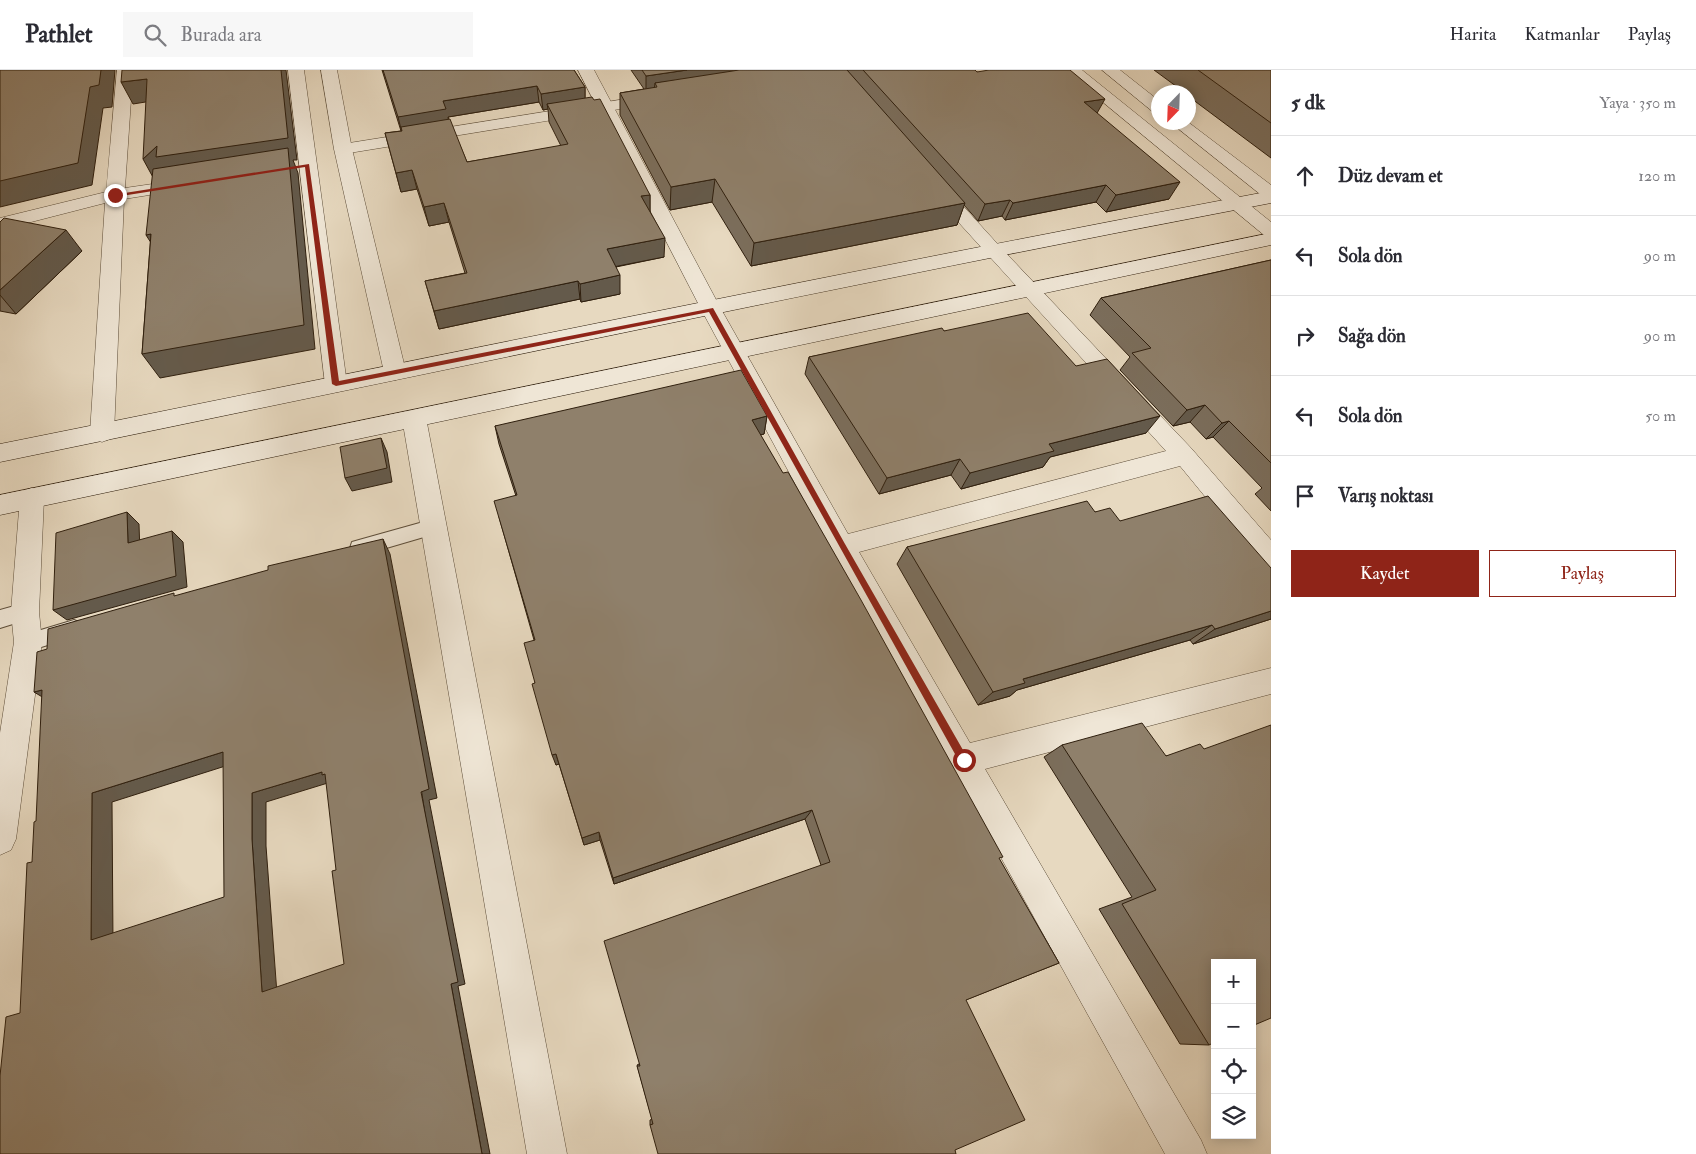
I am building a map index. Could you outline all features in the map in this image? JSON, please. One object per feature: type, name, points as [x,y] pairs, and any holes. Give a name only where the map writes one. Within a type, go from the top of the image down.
[{"type":"street","points":[[102,433],[115,195],[125,70]]},
{"type":"street","points":[[296,70],[336,384]]},
{"type":"street","points":[[329,70],[343,149],[395,372]]},
{"type":"street","points":[[586,70],[711,309],[842,546],[1187,1154]]},
{"type":"street","points":[[1072,70],[1271,231]]},
{"type":"street","points":[[1110,70],[1151,102]]},
{"type":"street","points":[[343,149],[673,96]]},
{"type":"street","points":[[1188,130],[1271,196]]},
{"type":"street","points":[[288,168],[307,165]]},
{"type":"street","points":[[926,175],[991,250],[1031,290],[1184,456],[1271,558]]},
{"type":"street","points":[[0,224],[115,195],[201,182]]},
{"type":"street","points":[[0,454],[991,250],[1271,196]]},
{"type":"street","points":[[0,505],[736,352],[1271,238]]},
{"type":"street","points":[[414,418],[547,1154]]},
{"type":"street","points":[[842,546],[1184,456]]},
{"type":"street","points":[[0,839],[28,642],[13,616],[32,498]]},
{"type":"street","points":[[964,760],[1271,681]]},
{"type":"lane","points":[[340,554],[434,527]]},
{"type":"lane","points":[[28,642],[94,623]]},
{"type":"building","points":[[0,70],[101,70],[99,85],[90,87],[78,163],[0,181]]},
{"type":"building","points":[[122,70],[281,70],[288,138],[156,157],[157,146],[143,159],[147,79],[121,82]]},
{"type":"building","points":[[383,70],[574,70],[585,87],[541,94],[537,86],[443,101],[446,109],[398,117]]},
{"type":"building","points":[[642,70],[687,70],[646,76]]},
{"type":"building","points":[[739,70],[847,70],[965,203],[754,243],[715,179],[671,187],[620,93],[657,87],[655,83]]},
{"type":"building","points":[[863,70],[975,70],[977,72],[989,70],[1070,70],[1105,99],[1084,102],[1180,182],[1116,195],[1106,185],[1013,203],[1010,200],[985,204]]},
{"type":"building","points":[[1198,70],[1271,70],[1271,123]]},
{"type":"building","points":[[592,97],[594,100],[600,99],[650,195],[641,196],[665,238],[607,249],[620,275],[580,284],[578,281],[434,311],[425,281],[467,273],[444,203],[424,207],[412,170],[396,173],[385,133],[402,131],[401,127],[450,119],[467,162],[568,144],[547,104]]},
{"type":"building","points":[[288,148],[304,325],[142,354],[151,234],[146,235],[153,169]]},
{"type":"building","points":[[4,218],[66,230],[0,290],[0,222]]},
{"type":"building","points":[[1271,260],[1271,463],[1229,421],[1222,423],[1205,405],[1187,410],[1132,353],[1151,348],[1101,298]]},
{"type":"building","points":[[1028,313],[1076,366],[1107,359],[1160,416],[1049,444],[1054,451],[970,473],[960,459],[887,478],[809,357],[942,328],[944,331]]},
{"type":"building","points":[[741,370],[767,416],[752,420],[783,473],[788,472],[861,600],[1003,857],[999,858],[1059,963],[966,1000],[1025,1120],[955,1150],[956,1154],[658,1154],[650,1125],[653,1124],[637,1066],[640,1066],[604,941],[830,862],[812,810],[613,878],[599,832],[582,838],[556,754],[552,755],[532,684],[535,683],[524,643],[535,640],[494,501],[517,495],[495,426]]},
{"type":"building","points":[[381,438],[387,468],[345,478],[340,447]]},
{"type":"building","points":[[1208,496],[1271,568],[1271,611],[1215,629],[1212,625],[1023,679],[1025,683],[993,692],[907,547],[1087,501],[1095,512],[1110,508],[1120,521]]},
{"type":"building","points":[[127,512],[128,543],[172,531],[176,576],[53,610],[56,533]]},
{"type":"building","points":[[383,539],[429,789],[421,792],[458,982],[451,984],[482,1154],[0,1154],[0,1076],[6,1017],[20,1013],[27,863],[32,862],[34,822],[36,821],[42,690],[34,692],[37,652],[47,649],[48,629],[174,593],[174,596],[268,570],[268,566]],"holes":[[[223,752],[224,897],[91,940],[92,793]],[[322,772],[322,775],[325,774],[336,870],[332,871],[344,964],[262,992],[252,839],[252,793]]]},
{"type":"building","points":[[1142,723],[1166,756],[1200,744],[1204,749],[1271,725],[1271,1018],[1256,1024],[1256,959],[1211,959],[1211,1044],[1209,1045],[1122,904],[1156,890],[1062,745]]},
{"type":"route","points":[[115,195],[307,165],[336,384],[711,309],[842,546],[964,760]]}]
